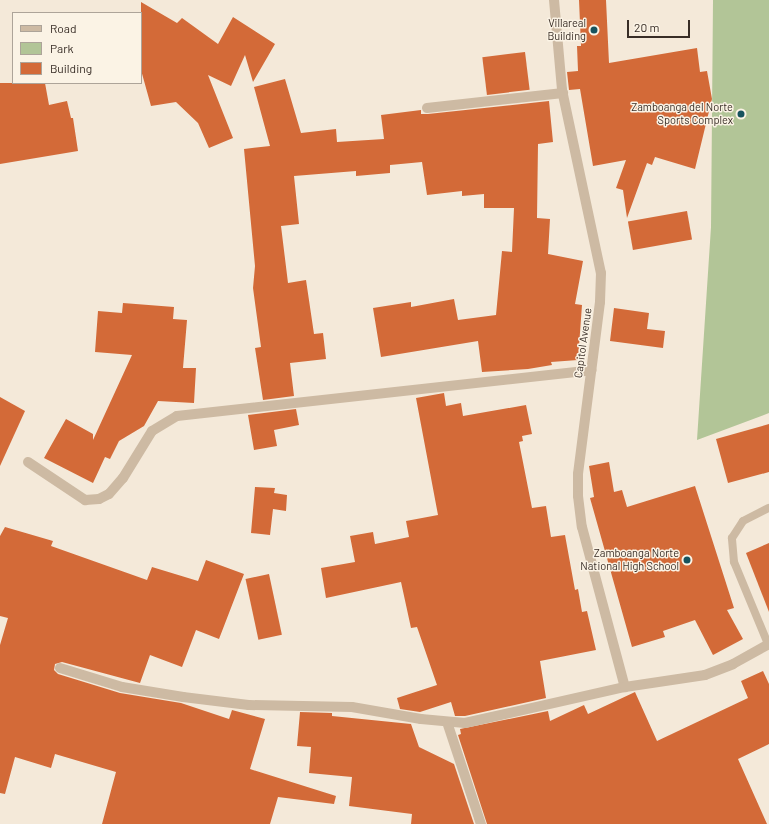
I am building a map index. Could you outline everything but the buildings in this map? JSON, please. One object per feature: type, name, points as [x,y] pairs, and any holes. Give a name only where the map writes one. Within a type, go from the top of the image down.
[{"type":"street","name":"Capitol Avenue","points":[[554,0],[563,93],[601,273],[600,302],[578,474],[578,496],[582,527],[625,687]]},
{"type":"street","points":[[427,108],[563,93]]},
{"type":"street","points":[[28,462],[85,500],[99,499],[109,494],[123,478],[152,431],[177,416],[591,370]]},
{"type":"street","points":[[60,668],[122,687],[183,697],[249,705],[352,707],[447,722],[484,721],[625,687],[705,676],[733,664],[769,644]]},
{"type":"street","points":[[447,722],[481,824]]},
{"type":"lane","points":[[769,508],[743,520],[732,538],[734,562],[769,644]]},
{"type":"green space","name":"Zamboanga del Norte Sports Complex","points":[[713,0],[769,0],[769,413],[697,440],[711,227]]},
{"type":"place","name":"Villareal Building","points":[[594,30]]},
{"type":"place","name":"Zamboanga del Norte Sports Complex","points":[[741,114]]},
{"type":"place","name":"Zamboanga Norte National High School","points":[[687,560]]}]
